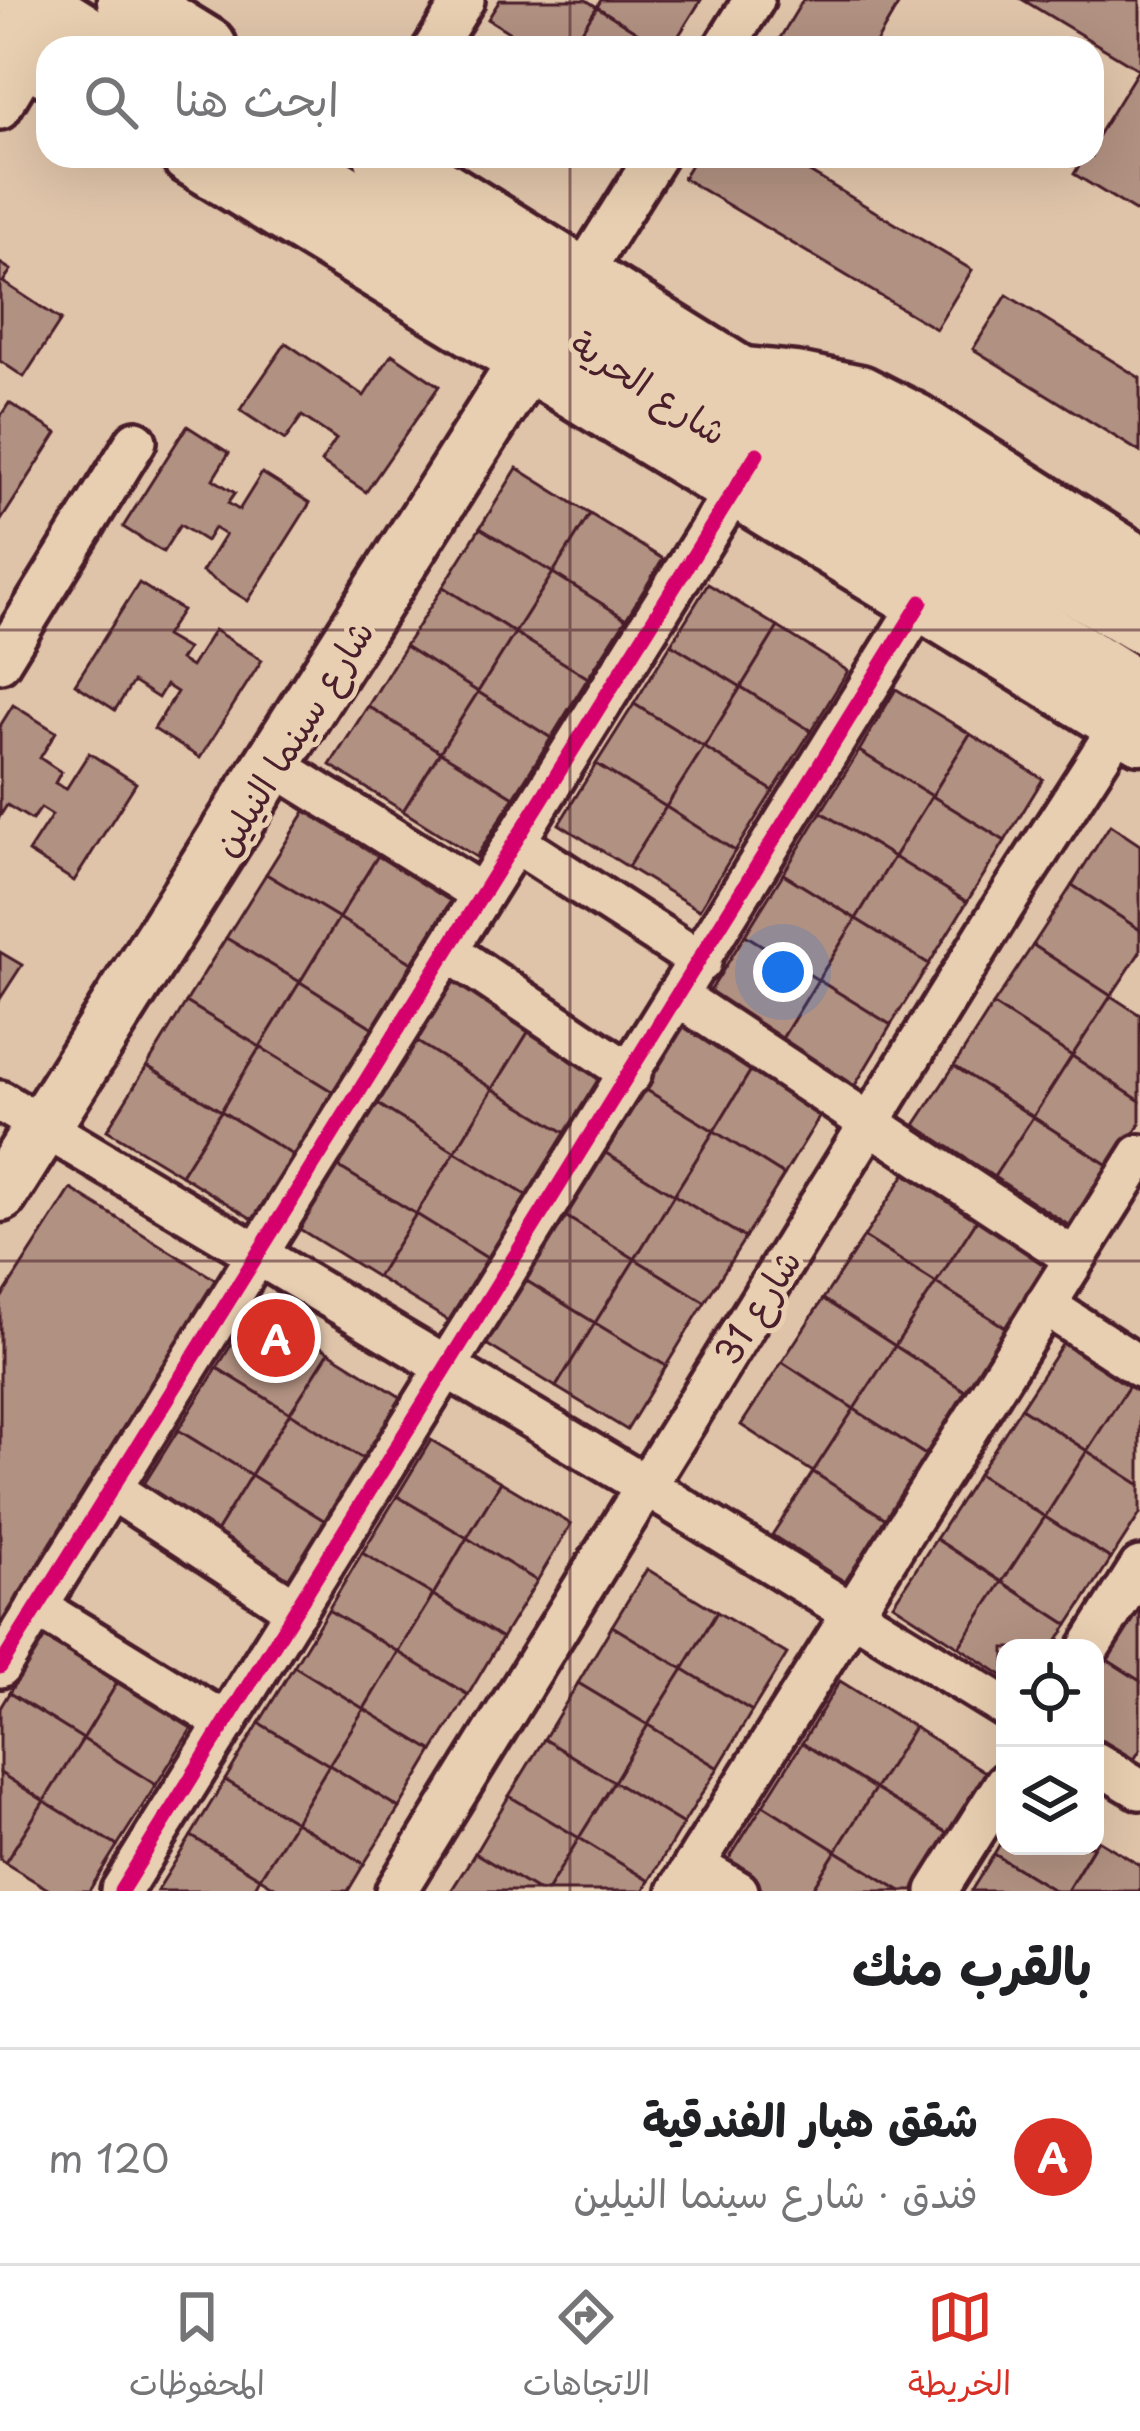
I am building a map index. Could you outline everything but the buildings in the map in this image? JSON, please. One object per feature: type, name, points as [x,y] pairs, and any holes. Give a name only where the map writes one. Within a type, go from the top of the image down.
[{"type":"main road","points":[[28,0],[86,36]]},
{"type":"main road","points":[[128,0],[202,35]]},
{"type":"main road","name":"شارع الحرية","points":[[301,168],[552,321],[746,472],[1134,718]]},
{"type":"main road","name":"شارع الحرية","points":[[397,168],[552,321],[735,374],[1140,622]]},
{"type":"street","points":[[442,36],[464,0]]},
{"type":"street","points":[[732,36],[754,0]]},
{"type":"street","points":[[0,109],[26,57]]},
{"type":"street","points":[[214,168],[552,321],[648,168]]},
{"type":"street","name":"شارع سينما النيلين","points":[[0,1194],[21,1114],[274,764],[552,321]]},
{"type":"street","points":[[735,374],[860,393],[915,421],[1140,564]]},
{"type":"street","points":[[0,662],[136,441]]},
{"type":"street","points":[[0,1667],[746,472],[921,602],[1134,718]]},
{"type":"street","points":[[121,1891],[921,602]]},
{"type":"street","name":"شارع 31","points":[[396,1891],[871,1121],[1134,718]]},
{"type":"street","points":[[274,764],[482,894]]},
{"type":"street","points":[[515,842],[700,962]]},
{"type":"street","points":[[448,951],[631,1074]]},
{"type":"street","points":[[679,997],[1074,1258]]},
{"type":"street","points":[[21,1114],[646,1486],[996,1702]]},
{"type":"street","points":[[738,1891],[686,1878],[1074,1258],[1124,1217],[1140,1154]]},
{"type":"street","points":[[1045,1305],[1140,1367]]},
{"type":"street","points":[[111,1490],[296,1610]]},
{"type":"street","points":[[1095,1639],[1140,1567]]},
{"type":"street","points":[[37,1607],[226,1723]]},
{"type":"street","points":[[1104,1768],[1140,1790]]},
{"type":"street","points":[[938,1891],[996,1798]]},
{"type":"cycle path","points":[[0,1667],[757,454]]},
{"type":"cycle path","points":[[121,1891],[921,602]]},
{"type":"place","name":"شقق هبار الفندقية","points":[[276,1338]]}]
